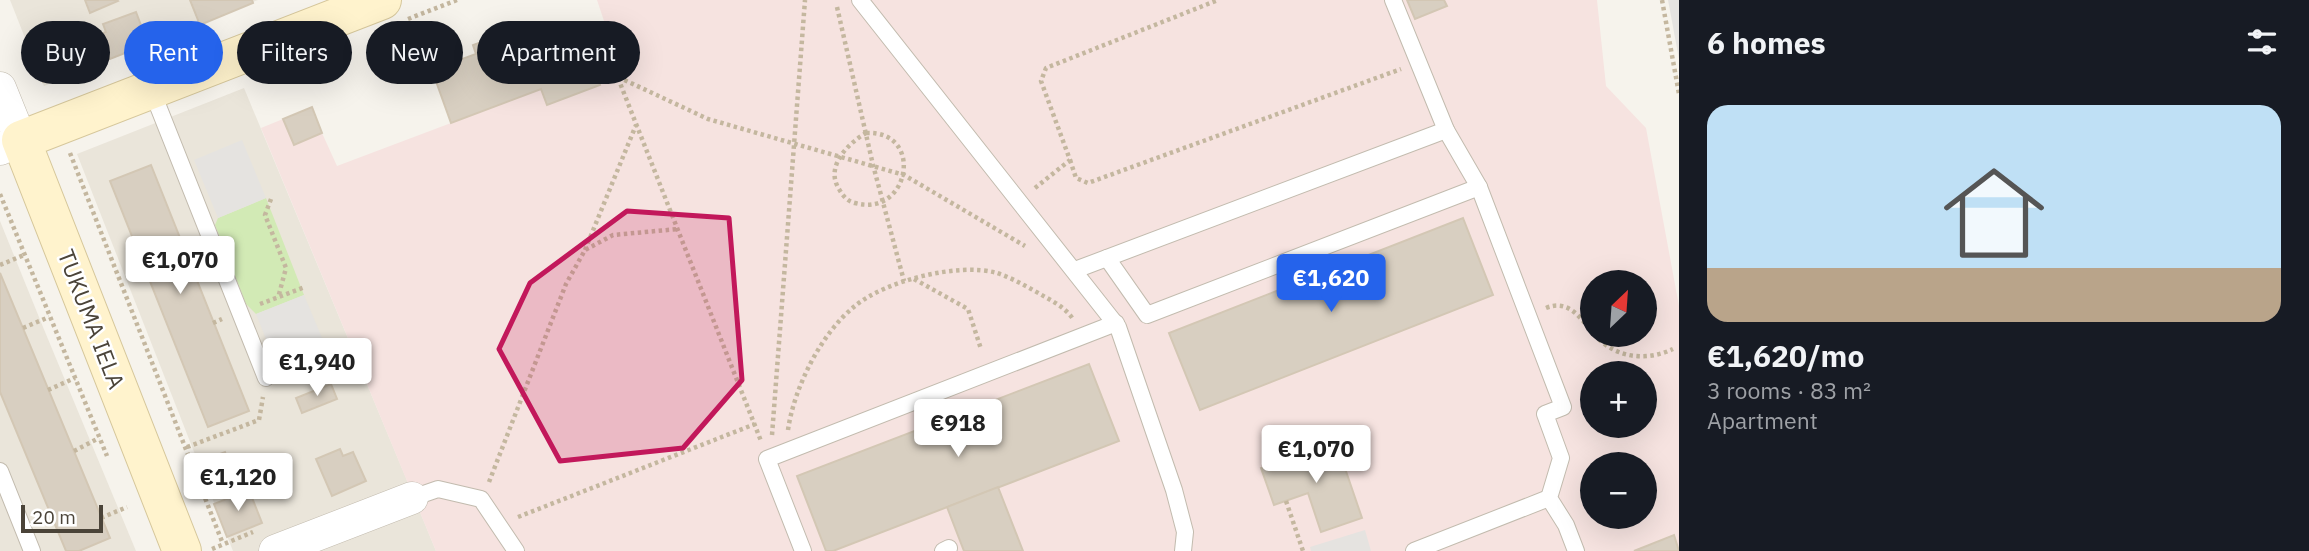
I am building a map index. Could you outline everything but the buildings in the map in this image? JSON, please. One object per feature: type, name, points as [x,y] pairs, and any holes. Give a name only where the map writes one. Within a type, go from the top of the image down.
[{"type":"street","points":[[11,145],[382,0]]},
{"type":"street","name":"TUKUMA IELA","points":[[0,88],[11,145],[182,551]]},
{"type":"street","points":[[275,551],[412,498]]},
{"type":"lane","points":[[860,0],[1116,323],[1185,531],[1197,551]]},
{"type":"lane","points":[[1393,0],[1446,130],[1479,187],[1563,407],[1545,414],[1561,458],[1549,498],[1566,525],[1576,551]]},
{"type":"lane","points":[[152,91],[266,378]]},
{"type":"lane","points":[[1075,270],[1446,130]]},
{"type":"lane","points":[[1107,258],[1147,315],[1479,187]]},
{"type":"lane","points":[[803,551],[774,456],[1116,323]]},
{"type":"lane","points":[[0,471],[32,551]]},
{"type":"lane","points":[[412,498],[438,489],[481,499],[516,551]]},
{"type":"lane","points":[[1413,551],[1549,498]]},
{"type":"lane","points":[[1183,551],[1185,531]]},
{"type":"path","points":[[774,456],[805,0]]},
{"type":"path","points":[[1219,0],[1046,68],[1041,81],[1076,178],[1088,183],[1419,63]]},
{"type":"path","points":[[1662,0],[1679,94]]},
{"type":"path","points":[[836,3],[873,165],[904,281]]},
{"type":"path","points":[[774,456],[755,424],[618,77],[708,119],[794,146],[904,175],[1034,252]]},
{"type":"path","points":[[481,499],[500,461],[566,284],[585,250],[636,124]]},
{"type":"path","points":[[866,133],[885,136],[895,144],[902,154],[904,175],[894,194],[882,201],[859,204],[842,194],[835,183],[835,169],[852,141],[866,133]]},
{"type":"path","points":[[65,143],[223,544]]},
{"type":"path","points":[[1035,188],[1070,160]]},
{"type":"path","points":[[0,196],[109,461]]},
{"type":"path","points":[[271,199],[265,215],[286,268],[278,298]]},
{"type":"path","points":[[585,250],[612,235],[678,229]]},
{"type":"path","points":[[0,265],[24,255]]},
{"type":"path","points":[[774,456],[791,410],[823,344],[854,307],[875,293],[904,281],[965,270],[995,273],[1023,284],[1057,303],[1076,324]]},
{"type":"path","points":[[914,279],[968,309],[981,349]]},
{"type":"path","points":[[240,312],[305,287]]},
{"type":"path","points":[[1530,315],[1556,304],[1566,306],[1580,318]]},
{"type":"path","points":[[23,328],[49,317]]},
{"type":"path","points":[[1609,347],[1629,356],[1662,355],[1673,349]]},
{"type":"path","points":[[48,390],[75,378]]},
{"type":"path","points":[[187,447],[259,420],[266,378]]},
{"type":"path","points":[[497,525],[755,424]]},
{"type":"path","points":[[74,451],[99,438]]},
{"type":"path","points":[[123,496],[132,518]]},
{"type":"path","points":[[1286,501],[1303,551]]},
{"type":"path","points":[[102,518],[127,508]]},
{"type":"highlighted area","points":[[627,211],[729,218],[742,380],[683,448],[560,461],[499,349],[530,283]]},
{"type":"shaded area","points":[[10,0],[258,0],[206,21],[124,21],[124,54],[110,59],[110,21],[21,21],[21,28]]},
{"type":"shaded area","points":[[597,0],[1597,0],[1606,86],[1646,128],[1679,306],[1679,551],[436,551],[261,128],[283,119],[322,133],[337,166],[451,123],[505,84],[640,84],[640,21],[604,21]]},
{"type":"shaded area","points":[[1668,0],[1679,0],[1679,59]]},
{"type":"shaded area","points":[[244,88],[436,551],[233,551],[77,154]]},
{"type":"shaded area","points":[[242,140],[266,198],[218,218],[194,160]]},
{"type":"shaded area","points":[[0,221],[43,327],[136,551],[0,551]]},
{"type":"shaded area","points":[[304,295],[328,352],[279,372],[256,314]]},
{"type":"shaded area","points":[[1365,530],[1371,551],[1311,551],[1310,547]]},
{"type":"green space","points":[[266,198],[304,295],[256,314],[246,304],[215,225],[218,218]]}]
